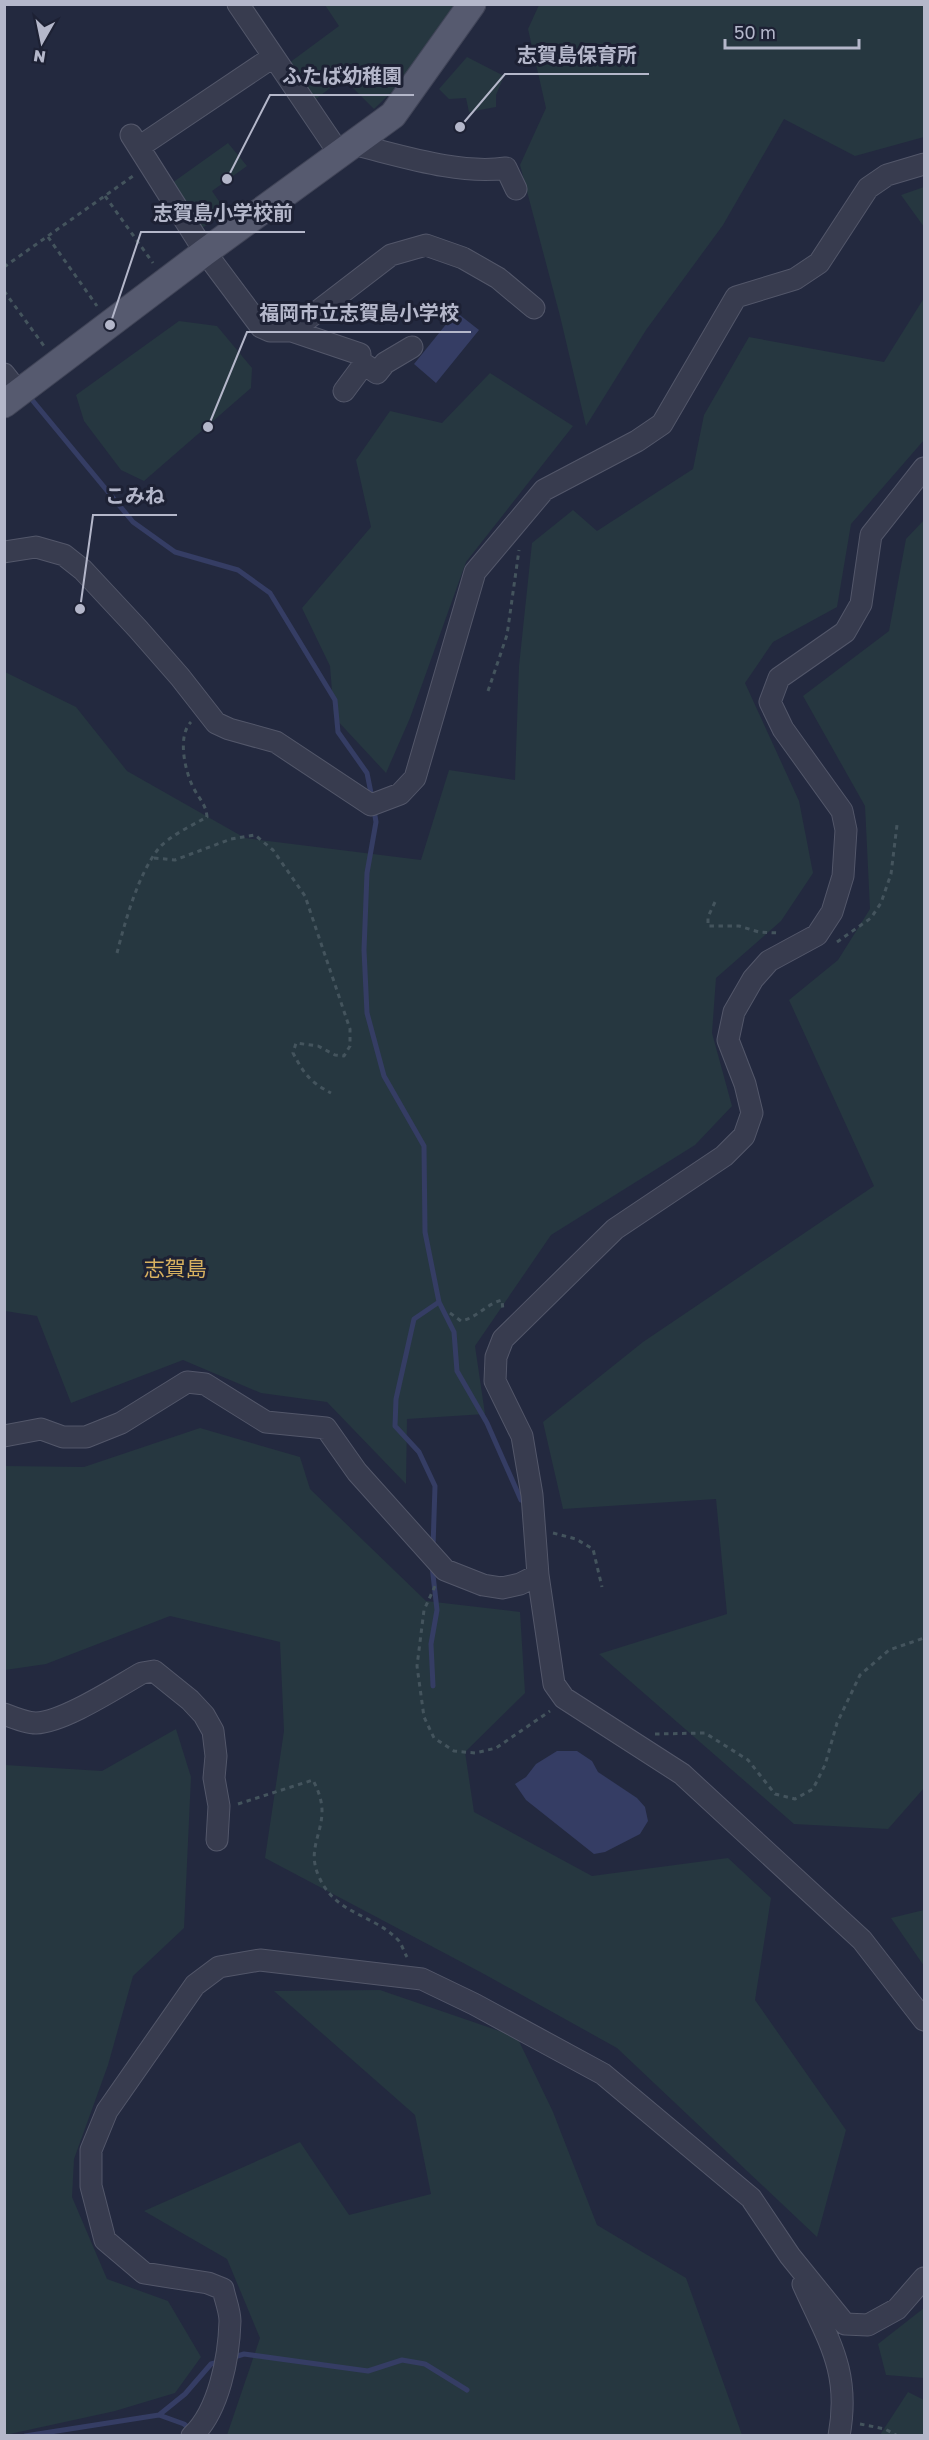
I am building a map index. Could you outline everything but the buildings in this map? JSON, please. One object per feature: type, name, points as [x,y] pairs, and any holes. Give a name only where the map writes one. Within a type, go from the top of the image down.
[{"type":"main road","points":[[15,388],[58,364],[204,252],[393,115],[472,4]]},
{"type":"street","points":[[238,4],[273,57],[345,148],[487,171],[506,168],[516,189]]},
{"type":"street","points":[[273,57],[140,149],[204,252],[261,327],[270,331],[292,331],[360,354]]},
{"type":"street","points":[[4,552],[36,548],[64,555],[77,565],[138,629],[216,723],[276,742],[371,805],[400,794],[416,778],[475,572],[510,529],[544,490],[637,441],[662,424],[736,297],[795,279],[819,263],[868,188],[887,175],[924,164]]},
{"type":"street","points":[[292,331],[391,255],[426,245],[463,258],[498,278],[534,308]]},
{"type":"street","points":[[344,391],[364,364],[377,374],[385,363],[412,347]]},
{"type":"street","points":[[924,468],[871,535],[861,604],[845,632],[779,678],[770,702],[783,729],[842,811],[846,830],[843,876],[832,912],[817,935],[769,961],[753,979],[734,1012],[728,1040],[745,1084],[752,1113],[744,1136],[724,1156],[615,1229],[503,1339],[496,1357],[495,1381],[522,1436],[532,1495],[538,1575],[554,1684],[564,1698],[571,1703],[682,1774],[862,1940],[924,2020]]},
{"type":"street","points":[[4,1436],[41,1429],[63,1437],[86,1437],[121,1423],[187,1382],[205,1384],[266,1422],[326,1428],[357,1472],[445,1569],[483,1585],[502,1588],[520,1584],[538,1575]]},
{"type":"street","points":[[4,1714],[37,1723],[56,1718],[142,1673],[154,1671],[190,1700],[204,1715],[213,1731],[216,1756],[214,1778],[219,1808],[217,1840]]},
{"type":"street","points":[[192,2436],[201,2427],[216,2399],[224,2370],[230,2319],[223,2289],[208,2283],[144,2273],[105,2240],[91,2186],[91,2150],[107,2111],[195,1985],[219,1967],[260,1960],[422,1979],[474,2004],[603,2074],[751,2198],[790,2256],[845,2324],[868,2325],[897,2309],[924,2278]]},
{"type":"street","points":[[790,2256],[838,2361],[844,2393],[841,2428]]},
{"type":"path","points":[[4,267],[105,196],[140,149]]},
{"type":"path","points":[[105,196],[166,282]]},
{"type":"path","points":[[48,237],[110,324]]},
{"type":"path","points":[[4,291],[58,364]]},
{"type":"path","points":[[488,691],[507,635],[520,553],[510,529]]},
{"type":"path","points":[[117,953],[136,890],[159,848],[184,829],[207,817],[206,807],[193,787],[182,753],[187,727],[205,708]]},
{"type":"path","points":[[715,902],[708,917],[708,926],[739,926],[759,932],[797,934],[820,944],[833,944],[871,918],[889,887],[897,825]]},
{"type":"path","points":[[154,858],[175,860],[231,839],[255,835],[273,850],[305,896],[350,1029],[350,1046],[344,1056],[318,1047],[296,1043],[293,1053],[303,1071],[314,1084],[331,1093]]},
{"type":"path","points":[[535,1528],[576,1539],[593,1549],[602,1587]]},
{"type":"path","points":[[445,1569],[424,1610],[417,1666],[424,1717],[434,1738],[454,1751],[475,1753],[496,1748],[532,1725],[547,1712],[571,1703]]},
{"type":"path","points":[[623,1736],[705,1733],[748,1760],[775,1794],[795,1799],[813,1789],[825,1765],[837,1723],[860,1675],[889,1650],[924,1638]]},
{"type":"path","points":[[219,1808],[258,1800],[299,1783],[313,1780],[321,1800],[322,1814],[315,1840],[314,1862],[320,1879],[335,1901],[378,1924],[400,1941],[416,1979]]},
{"type":"path","points":[[841,2428],[885,2429],[898,2436]]},
{"type":"shaded area","points":[[325,5],[458,5],[423,62],[374,109],[343,78],[316,99],[289,63],[339,26]]},
{"type":"shaded area","points":[[539,5],[924,5],[924,137],[855,156],[784,119],[723,225],[646,330],[586,426],[520,165],[546,108],[528,29]]},
{"type":"shaded area","points":[[467,57],[504,76],[496,95],[496,107],[469,112],[466,98],[449,99],[439,89]]},
{"type":"shaded area","points":[[228,143],[247,166],[212,191],[227,213],[202,228],[172,183]]},
{"type":"shaded area","points":[[924,187],[924,227],[901,195]]},
{"type":"shaded area","points":[[924,298],[924,440],[851,524],[837,607],[773,642],[745,683],[799,801],[813,873],[781,921],[716,978],[712,1033],[732,1106],[695,1145],[551,1235],[475,1346],[485,1414],[407,1419],[406,1484],[327,1402],[261,1393],[183,1360],[71,1403],[37,1316],[5,1311],[5,672],[76,707],[127,771],[245,838],[421,860],[449,770],[515,780],[519,666],[532,543],[573,510],[597,531],[693,469],[704,415],[749,337],[884,362]]},
{"type":"shaded area","points":[[179,321],[217,326],[252,368],[251,388],[144,481],[121,470],[84,421],[76,395]]},
{"type":"shaded area","points":[[490,373],[573,426],[466,562],[410,718],[386,773],[334,717],[330,666],[302,608],[371,527],[356,460],[390,411],[442,423]]},
{"type":"shaded area","points":[[924,520],[924,1788],[888,1829],[794,1824],[599,1654],[727,1614],[716,1499],[563,1509],[543,1422],[643,1342],[874,1186],[789,1000],[838,960],[870,909],[865,806],[803,696],[889,631],[906,539]]},
{"type":"shaded area","points":[[200,1428],[300,1457],[310,1489],[426,1601],[520,1612],[525,1693],[465,1752],[474,1812],[592,1876],[728,1858],[771,1898],[755,2000],[846,2130],[817,2237],[617,2048],[484,1974],[265,1858],[284,1731],[280,1642],[170,1616],[46,1664],[5,1670],[5,1466],[84,1467]]},
{"type":"shaded area","points":[[176,1729],[191,1777],[184,1928],[133,1976],[108,2065],[74,2159],[72,2197],[107,2279],[168,2301],[201,2357],[175,2393],[115,2411],[5,2435],[5,1765],[102,1771]]},
{"type":"shaded area","points":[[924,1910],[924,1966],[891,1918]]},
{"type":"shaded area","points":[[380,1990],[517,2037],[553,2112],[597,2225],[686,2278],[742,2435],[227,2435],[260,2338],[227,2259],[144,2211],[300,2142],[349,2215],[431,2194],[415,2115],[274,1991]]},
{"type":"shaded area","points":[[924,2308],[924,2378],[886,2375],[878,2344]]},
{"type":"shaded area","points":[[908,2392],[924,2400],[924,2435],[880,2435]]},
{"type":"water","points":[[456,312],[479,330],[436,383],[414,364]]},
{"type":"water","points":[[557,1751],[577,1751],[592,1761],[598,1772],[637,1798],[645,1807],[648,1821],[640,1834],[605,1852],[594,1854],[526,1800],[515,1784],[526,1777],[536,1764]]},
{"type":"waterway","points":[[28,395],[133,522],[175,552],[238,570],[270,593],[335,700],[338,732],[367,773],[372,798]]},
{"type":"waterway","points":[[374,810],[376,822],[367,873],[364,950],[367,1013],[384,1076],[424,1146],[425,1232],[439,1302],[454,1332],[457,1371],[487,1423],[521,1500]]},
{"type":"waterway","points":[[433,1547],[435,1486],[419,1452],[395,1426],[396,1399],[414,1319],[439,1302]]},
{"type":"waterway","points":[[432,1566],[437,1610],[431,1644],[433,1686]]},
{"type":"waterway","points":[[231,2358],[244,2354],[368,2371],[402,2360],[425,2364],[467,2390]]},
{"type":"waterway","points":[[159,2415],[185,2394],[211,2364],[219,2362]]},
{"type":"waterway","points":[[25,2436],[159,2415],[184,2424],[191,2430]]},
{"type":"place","name":"志賀島保育所","points":[[460,127]]},
{"type":"place","name":"ふたば幼稚園","points":[[227,179]]},
{"type":"place","name":"志賀島小学校前","points":[[110,325]]},
{"type":"place","name":"福岡市立志賀島小学校","points":[[208,427]]},
{"type":"place","name":"こみね","points":[[80,609]]},
{"type":"district","name":"志賀島","points":[[175,1268]]}]
